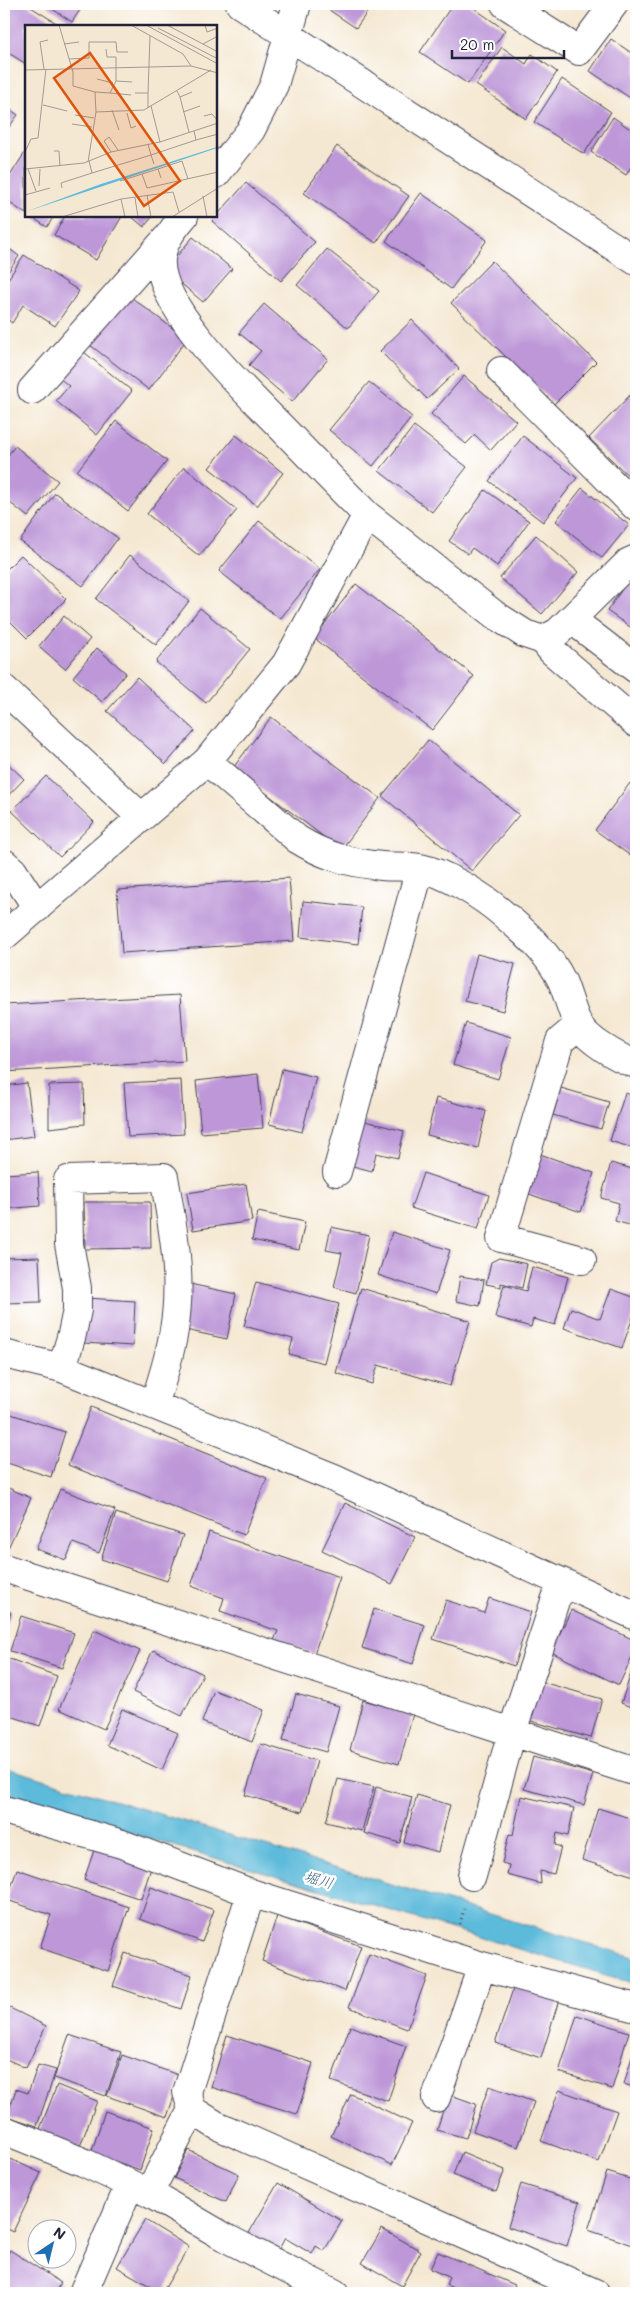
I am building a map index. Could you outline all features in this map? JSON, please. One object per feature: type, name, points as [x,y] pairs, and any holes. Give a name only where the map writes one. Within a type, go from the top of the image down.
[{"type":"street","points":[[240,4],[636,261]]},
{"type":"street","points":[[218,171],[251,130],[274,85],[297,4]]},
{"type":"street","points":[[505,4],[579,51],[614,4]]},
{"type":"street","points":[[32,390],[176,227]]},
{"type":"street","points":[[176,227],[160,259],[164,278],[174,304],[188,326],[224,369],[367,515],[495,615],[525,634],[543,640],[552,651],[636,723]]},
{"type":"street","points":[[501,371],[636,507]]},
{"type":"street","points":[[4,936],[207,761],[286,664],[367,515]]},
{"type":"street","points":[[543,640],[558,632],[629,562],[636,559]]},
{"type":"street","points":[[571,619],[636,669]]},
{"type":"street","points":[[4,689],[141,817]]},
{"type":"street","points":[[207,761],[296,839],[310,847],[335,859],[349,862],[420,868],[443,876],[481,898],[514,923],[542,951],[562,981],[579,1025],[604,1049],[636,1064]]},
{"type":"street","points":[[4,863],[13,871],[36,908]]},
{"type":"street","points":[[337,1172],[420,868]]},
{"type":"street","points":[[579,1025],[560,1041],[501,1238],[582,1260]]},
{"type":"street","points":[[62,1368],[77,1310],[78,1288],[69,1244],[68,1180],[164,1177],[176,1244],[178,1299],[169,1356],[154,1405]]},
{"type":"street","points":[[4,1354],[62,1368],[334,1478],[636,1616]]},
{"type":"street","points":[[4,1568],[636,1772]]},
{"type":"street","points":[[469,1888],[512,1732],[556,1598],[567,1584]]},
{"type":"street","points":[[4,1810],[122,1844],[252,1894],[482,1966],[636,2008]]},
{"type":"street","points":[[252,1894],[187,2092],[192,2110],[216,2125],[596,2293]]},
{"type":"street","points":[[436,2098],[482,1966]]},
{"type":"street","points":[[82,2293],[140,2188],[192,2110]]},
{"type":"street","points":[[4,2130],[83,2162],[140,2188],[226,2238],[334,2293]]},
{"type":"path","points":[[458,1930],[469,1888]]},
{"type":"water","name":"堀川","points":[[4,1767],[636,1958],[636,1984],[4,1795]]},
{"type":"building","points":[[4,4],[26,4],[59,25],[25,25],[25,63],[4,50]]},
{"type":"building","points":[[45,4],[84,4],[72,22]]},
{"type":"building","points":[[320,4],[373,4],[356,28]]},
{"type":"building","points":[[453,4],[468,4],[505,30],[468,84],[420,52]]},
{"type":"building","points":[[611,39],[636,56],[636,102],[590,71]]},
{"type":"building","points":[[502,47],[526,64],[532,54],[557,72],[526,119],[476,85]]},
{"type":"building","points":[[562,79],[611,112],[584,154],[534,122]]},
{"type":"building","points":[[4,105],[18,115],[4,134]]},
{"type":"building","points":[[613,117],[636,133],[636,159],[626,175],[591,152]]},
{"type":"building","points":[[337,146],[409,196],[376,243],[304,193]]},
{"type":"building","points":[[25,153],[25,213],[4,199],[4,185]]},
{"type":"building","points":[[246,183],[315,242],[281,281],[212,221],[218,218],[218,214]]},
{"type":"building","points":[[421,193],[487,240],[451,289],[386,241]]},
{"type":"building","points":[[33,218],[53,218],[47,227]]},
{"type":"building","points":[[64,218],[121,218],[96,260],[54,235]]},
{"type":"building","points":[[133,218],[151,218],[144,227]]},
{"type":"building","points":[[193,237],[232,269],[203,302],[165,270]]},
{"type":"building","points":[[4,245],[19,256],[4,278]]},
{"type":"building","points":[[327,249],[379,291],[348,328],[297,285]]},
{"type":"building","points":[[24,255],[79,291],[55,326],[23,305],[12,323],[4,317],[4,285]]},
{"type":"building","points":[[492,261],[596,362],[554,404],[451,303]]},
{"type":"building","points":[[128,295],[187,339],[149,390],[90,345]]},
{"type":"building","points":[[264,304],[328,359],[292,402],[249,365],[261,351],[239,333]]},
{"type":"building","points":[[412,320],[459,369],[427,399],[380,351]]},
{"type":"building","points":[[79,348],[132,391],[97,435],[56,401],[69,386],[57,376]]},
{"type":"building","points":[[464,376],[516,421],[491,450],[475,435],[466,444],[431,414]]},
{"type":"building","points":[[369,382],[412,417],[373,466],[329,430]]},
{"type":"building","points":[[633,392],[636,395],[636,483],[589,438]]},
{"type":"building","points":[[116,421],[167,461],[128,511],[77,471]]},
{"type":"building","points":[[414,426],[467,467],[432,512],[379,471]]},
{"type":"building","points":[[236,435],[283,473],[257,506],[209,468]]},
{"type":"building","points":[[523,436],[577,478],[543,522],[489,481]]},
{"type":"building","points":[[15,446],[58,481],[28,517],[4,498],[4,460]]},
{"type":"building","points":[[184,467],[237,510],[199,556],[147,514]]},
{"type":"building","points":[[582,488],[629,525],[602,558],[556,521]]},
{"type":"building","points":[[485,490],[529,521],[497,566],[472,548],[468,554],[449,541]]},
{"type":"building","points":[[55,493],[118,538],[83,586],[20,541]]},
{"type":"building","points":[[259,521],[320,569],[280,619],[219,571]]},
{"type":"building","points":[[536,535],[578,572],[542,614],[500,578]]},
{"type":"building","points":[[21,555],[66,599],[27,638],[4,615],[4,572]]},
{"type":"building","points":[[130,555],[189,601],[156,645],[96,599]]},
{"type":"building","points":[[636,569],[636,631],[607,611]]},
{"type":"building","points":[[356,584],[474,676],[432,730],[314,638]]},
{"type":"building","points":[[200,608],[250,649],[206,703],[156,662]]},
{"type":"building","points":[[64,616],[90,639],[65,669],[39,646]]},
{"type":"building","points":[[97,648],[126,673],[102,702],[73,677]]},
{"type":"building","points":[[137,677],[195,731],[166,764],[107,711]]},
{"type":"building","points":[[271,717],[380,798],[341,850],[233,768]]},
{"type":"building","points":[[428,740],[519,815],[472,871],[382,796]]},
{"type":"building","points":[[4,760],[24,779],[4,800]]},
{"type":"building","points":[[46,776],[94,822],[60,857],[12,811]]},
{"type":"building","points":[[630,783],[636,788],[636,860],[595,830]]},
{"type":"building","points":[[289,878],[294,941],[122,953],[117,890]]},
{"type":"building","points":[[303,901],[362,907],[358,944],[300,937]]},
{"type":"building","points":[[4,903],[12,911],[4,920]]},
{"type":"building","points":[[477,954],[515,964],[503,1011],[465,1001]]},
{"type":"building","points":[[180,995],[185,1061],[4,1072],[4,1005]]},
{"type":"building","points":[[466,1023],[511,1037],[498,1079],[453,1065]]},
{"type":"building","points":[[282,1069],[316,1077],[302,1132],[269,1124]]},
{"type":"building","points":[[258,1074],[263,1128],[201,1133],[196,1081]]},
{"type":"building","points":[[181,1080],[184,1134],[128,1137],[124,1083]]},
{"type":"building","points":[[27,1083],[34,1136],[4,1140],[4,1086]]},
{"type":"building","points":[[84,1084],[85,1124],[49,1128],[49,1085]]},
{"type":"building","points":[[561,1088],[609,1102],[601,1129],[553,1115]]},
{"type":"building","points":[[625,1093],[636,1096],[636,1149],[610,1141]]},
{"type":"building","points":[[436,1098],[486,1111],[478,1148],[427,1135]]},
{"type":"building","points":[[361,1120],[404,1131],[398,1158],[376,1153],[372,1171],[349,1165]]},
{"type":"building","points":[[540,1154],[594,1173],[581,1212],[526,1193]]},
{"type":"building","points":[[611,1163],[636,1170],[636,1227],[615,1221],[619,1203],[601,1198]]},
{"type":"building","points":[[38,1172],[40,1206],[4,1209],[4,1174]]},
{"type":"building","points":[[423,1173],[489,1195],[478,1229],[411,1208]]},
{"type":"building","points":[[246,1184],[252,1221],[193,1230],[187,1193]]},
{"type":"building","points":[[84,1202],[150,1202],[151,1248],[85,1249]]},
{"type":"building","points":[[258,1212],[305,1222],[299,1250],[252,1240]]},
{"type":"building","points":[[331,1227],[369,1235],[356,1293],[334,1287],[342,1253],[326,1250]]},
{"type":"building","points":[[392,1232],[450,1250],[436,1294],[378,1275]]},
{"type":"building","points":[[39,1257],[41,1302],[4,1303],[4,1258]]},
{"type":"building","points":[[499,1258],[527,1264],[522,1288],[501,1283],[501,1287],[486,1284],[491,1262]]},
{"type":"building","points":[[532,1267],[568,1277],[555,1325],[533,1319],[531,1327],[495,1317],[504,1285],[526,1291]]},
{"type":"building","points":[[460,1276],[484,1280],[480,1306],[456,1301]]},
{"type":"building","points":[[256,1282],[339,1304],[324,1363],[289,1354],[293,1339],[244,1326]]},
{"type":"building","points":[[190,1284],[236,1294],[227,1339],[181,1329]]},
{"type":"building","points":[[361,1288],[470,1321],[450,1386],[378,1365],[372,1384],[336,1373]]},
{"type":"building","points":[[611,1289],[636,1298],[636,1308],[622,1348],[564,1328],[571,1308],[600,1319]]},
{"type":"building","points":[[86,1298],[135,1301],[133,1346],[83,1343]]},
{"type":"building","points":[[91,1407],[267,1478],[244,1535],[68,1465]]},
{"type":"building","points":[[5,1412],[65,1432],[51,1477],[4,1462]]},
{"type":"building","points":[[4,1486],[31,1498],[8,1548],[4,1546]]},
{"type":"building","points":[[60,1489],[115,1510],[99,1553],[73,1543],[66,1560],[36,1549]]},
{"type":"building","points":[[345,1503],[415,1537],[392,1584],[322,1550]]},
{"type":"building","points":[[116,1513],[183,1535],[167,1581],[101,1559]]},
{"type":"building","points":[[209,1532],[340,1577],[314,1654],[274,1640],[278,1631],[220,1611],[224,1598],[191,1586]]},
{"type":"building","points":[[489,1598],[531,1612],[514,1666],[433,1639],[446,1600],[484,1613]]},
{"type":"building","points":[[374,1609],[425,1625],[413,1664],[362,1648]]},
{"type":"building","points":[[4,1610],[11,1612],[4,1634]]},
{"type":"building","points":[[571,1610],[636,1641],[636,1648],[619,1685],[551,1652]]},
{"type":"building","points":[[21,1616],[74,1633],[62,1668],[10,1651]]},
{"type":"building","points":[[94,1630],[140,1651],[104,1729],[59,1709]]},
{"type":"building","points":[[153,1650],[203,1674],[182,1716],[133,1692]]},
{"type":"building","points":[[4,1657],[57,1676],[40,1726],[8,1715],[4,1726]]},
{"type":"building","points":[[636,1659],[636,1709],[621,1703]]},
{"type":"building","points":[[535,1680],[602,1699],[591,1738],[524,1719]]},
{"type":"building","points":[[214,1690],[264,1710],[252,1742],[202,1722]]},
{"type":"building","points":[[296,1694],[339,1706],[326,1752],[283,1740]]},
{"type":"building","points":[[363,1700],[413,1714],[399,1764],[350,1750]]},
{"type":"building","points":[[122,1709],[178,1733],[162,1770],[107,1745]]},
{"type":"building","points":[[261,1744],[317,1761],[302,1812],[245,1795]]},
{"type":"building","points":[[533,1757],[593,1774],[584,1805],[524,1789]]},
{"type":"building","points":[[338,1779],[374,1787],[362,1831],[326,1822]]},
{"type":"building","points":[[376,1787],[412,1797],[400,1843],[364,1833]]},
{"type":"building","points":[[417,1795],[450,1805],[438,1852],[404,1842]]},
{"type":"building","points":[[521,1796],[574,1808],[568,1836],[557,1833],[555,1845],[561,1847],[554,1874],[540,1871],[541,1884],[507,1875],[509,1865],[502,1863],[509,1834],[513,1835]]},
{"type":"building","points":[[598,1808],[636,1820],[636,1869],[634,1876],[582,1860]]},
{"type":"building","points":[[95,1847],[152,1865],[141,1899],[84,1880]]},
{"type":"building","points":[[17,1869],[129,1907],[108,1971],[40,1948],[51,1915],[7,1900]]},
{"type":"building","points":[[151,1887],[214,1910],[202,1942],[140,1919]]},
{"type":"building","points":[[277,1916],[361,1946],[345,1991],[262,1961]]},
{"type":"building","points":[[125,1953],[192,1975],[181,2009],[113,1986]]},
{"type":"building","points":[[369,1954],[427,1976],[407,2029],[349,2007]]},
{"type":"building","points":[[514,1986],[559,2000],[541,2058],[495,2043]]},
{"type":"building","points":[[4,2005],[46,2026],[26,2068],[4,2058]]},
{"type":"building","points":[[577,2015],[629,2032],[612,2089],[559,2072]]},
{"type":"building","points":[[350,2026],[406,2046],[388,2101],[331,2081]]},
{"type":"building","points":[[69,2035],[121,2052],[106,2096],[54,2078]]},
{"type":"building","points":[[227,2035],[313,2063],[297,2114],[211,2087]]},
{"type":"building","points":[[636,2043],[636,2088],[624,2084]]},
{"type":"building","points":[[122,2055],[181,2076],[167,2117],[107,2096]]},
{"type":"building","points":[[38,2065],[56,2070],[37,2126],[7,2116],[16,2089],[28,2093]]},
{"type":"building","points":[[57,2085],[97,2101],[79,2149],[38,2134]]},
{"type":"building","points":[[489,2086],[534,2102],[518,2147],[473,2131]]},
{"type":"building","points":[[559,2090],[617,2111],[599,2162],[541,2141]]},
{"type":"building","points":[[351,2094],[412,2123],[392,2165],[331,2136]]},
{"type":"building","points":[[448,2094],[476,2104],[466,2138],[437,2130]]},
{"type":"building","points":[[105,2111],[154,2128],[140,2170],[91,2153]]},
{"type":"building","points":[[188,2150],[239,2174],[226,2202],[174,2178]]},
{"type":"building","points":[[462,2152],[505,2170],[496,2192],[453,2175]]},
{"type":"building","points":[[4,2156],[41,2173],[13,2232],[4,2228]]},
{"type":"building","points":[[607,2172],[636,2181],[636,2246],[588,2230]]},
{"type":"building","points":[[278,2183],[342,2221],[324,2251],[316,2246],[312,2254],[285,2238],[278,2251],[249,2233]]},
{"type":"building","points":[[521,2184],[580,2202],[567,2246],[508,2227]]},
{"type":"building","points":[[145,2220],[189,2247],[162,2293],[117,2267]]},
{"type":"building","points":[[382,2229],[421,2251],[402,2286],[362,2263]]},
{"type":"building","points":[[10,2250],[28,2262],[28,2270],[41,2270],[61,2283],[54,2293],[4,2293],[4,2259]]},
{"type":"building","points":[[438,2252],[515,2285],[511,2293],[465,2293],[446,2285],[449,2277],[430,2269]]}]
